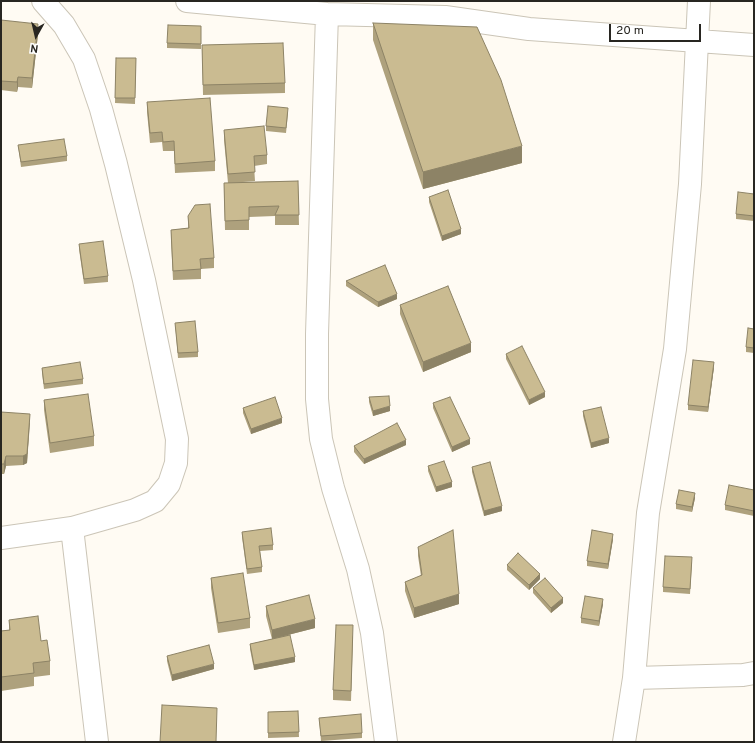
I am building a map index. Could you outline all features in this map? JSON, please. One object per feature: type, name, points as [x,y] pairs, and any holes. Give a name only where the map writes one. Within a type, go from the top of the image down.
[{"type":"street","points":[[1,538],[72,528],[135,510],[155,502],[169,484],[176,463],[177,439],[144,280],[101,109],[84,59],[64,25],[43,1]]},
{"type":"street","points":[[187,1],[327,14],[442,9],[529,29],[754,45]]},
{"type":"street","points":[[624,742],[634,678],[648,513],[675,349],[690,184],[699,1]]},
{"type":"street","points":[[327,14],[317,334],[317,399],[322,439],[330,474],[358,569],[372,633],[386,742]]},
{"type":"street","points":[[72,528],[97,742]]},
{"type":"street","points":[[634,678],[743,675],[754,673]]},
{"type":"building","points":[[1,20],[38,24],[32,78],[18,77],[17,82],[1,81]]},
{"type":"building","points":[[373,23],[477,27],[501,80],[522,146],[423,172]]},
{"type":"building","points":[[168,25],[201,26],[201,44],[167,43]]},
{"type":"building","points":[[283,43],[285,83],[203,85],[202,45]]},
{"type":"building","points":[[116,58],[136,58],[135,98],[115,98]]},
{"type":"building","points":[[210,98],[215,161],[175,164],[174,141],[163,142],[162,132],[150,133],[147,102]]},
{"type":"building","points":[[268,106],[288,108],[286,128],[266,126]]},
{"type":"building","points":[[264,126],[267,155],[254,156],[255,172],[228,174],[224,130]]},
{"type":"building","points":[[64,139],[67,156],[21,162],[18,145]]},
{"type":"building","points":[[298,181],[299,215],[275,215],[279,206],[249,207],[249,220],[225,221],[224,183]]},
{"type":"building","points":[[448,190],[461,229],[442,236],[429,197]]},
{"type":"building","points":[[738,192],[754,194],[754,216],[736,214]]},
{"type":"building","points":[[210,204],[214,258],[200,259],[201,269],[173,271],[171,230],[189,228],[188,216],[195,205]]},
{"type":"building","points":[[103,241],[108,276],[84,279],[79,244]]},
{"type":"building","points":[[385,265],[397,294],[378,302],[346,281]]},
{"type":"building","points":[[448,286],[471,343],[423,362],[400,305]]},
{"type":"building","points":[[195,321],[198,352],[178,353],[175,323]]},
{"type":"building","points":[[748,328],[754,329],[754,348],[746,347]]},
{"type":"building","points":[[522,346],[545,392],[529,400],[506,354]]},
{"type":"building","points":[[693,360],[714,362],[708,407],[688,405]]},
{"type":"building","points":[[80,362],[83,379],[44,384],[42,368]]},
{"type":"building","points":[[88,394],[94,436],[50,443],[44,400]]},
{"type":"building","points":[[389,396],[390,406],[373,411],[369,397]]},
{"type":"building","points":[[275,397],[282,418],[251,429],[243,408]]},
{"type":"building","points":[[450,397],[470,439],[452,447],[433,403]]},
{"type":"building","points":[[601,407],[609,438],[591,443],[583,411]]},
{"type":"building","points":[[1,412],[30,414],[27,454],[23,456],[6,456],[4,464],[1,464]]},
{"type":"building","points":[[397,423],[406,440],[364,459],[354,446]]},
{"type":"building","points":[[444,461],[452,482],[436,487],[428,466]]},
{"type":"building","points":[[490,462],[502,506],[484,511],[472,467]]},
{"type":"building","points":[[729,485],[754,490],[754,511],[725,505]]},
{"type":"building","points":[[679,490],[695,493],[692,507],[676,504]]},
{"type":"building","points":[[271,528],[273,545],[259,546],[262,567],[247,569],[242,532]]},
{"type":"building","points":[[453,530],[459,594],[414,608],[405,582],[422,575],[418,547]]},
{"type":"building","points":[[592,530],[613,534],[608,564],[587,561]]},
{"type":"building","points":[[518,553],[540,574],[529,585],[507,565]]},
{"type":"building","points":[[665,556],[692,557],[690,589],[663,587]]},
{"type":"building","points":[[243,573],[250,618],[218,623],[211,578]]},
{"type":"building","points":[[545,578],[563,598],[551,608],[533,588]]},
{"type":"building","points":[[309,595],[315,619],[272,630],[266,606]]},
{"type":"building","points":[[585,596],[603,599],[599,621],[581,618]]},
{"type":"building","points":[[38,616],[41,641],[47,640],[50,661],[33,663],[34,673],[1,677],[1,631],[10,630],[9,620]]},
{"type":"building","points":[[336,625],[353,625],[351,691],[333,690]]},
{"type":"building","points":[[290,635],[295,657],[254,665],[250,644]]},
{"type":"building","points":[[209,645],[214,664],[172,675],[167,656]]},
{"type":"building","points":[[162,705],[217,708],[216,742],[160,742]]},
{"type":"building","points":[[298,711],[299,732],[268,733],[268,712]]},
{"type":"building","points":[[361,714],[362,733],[321,736],[319,718]]}]
